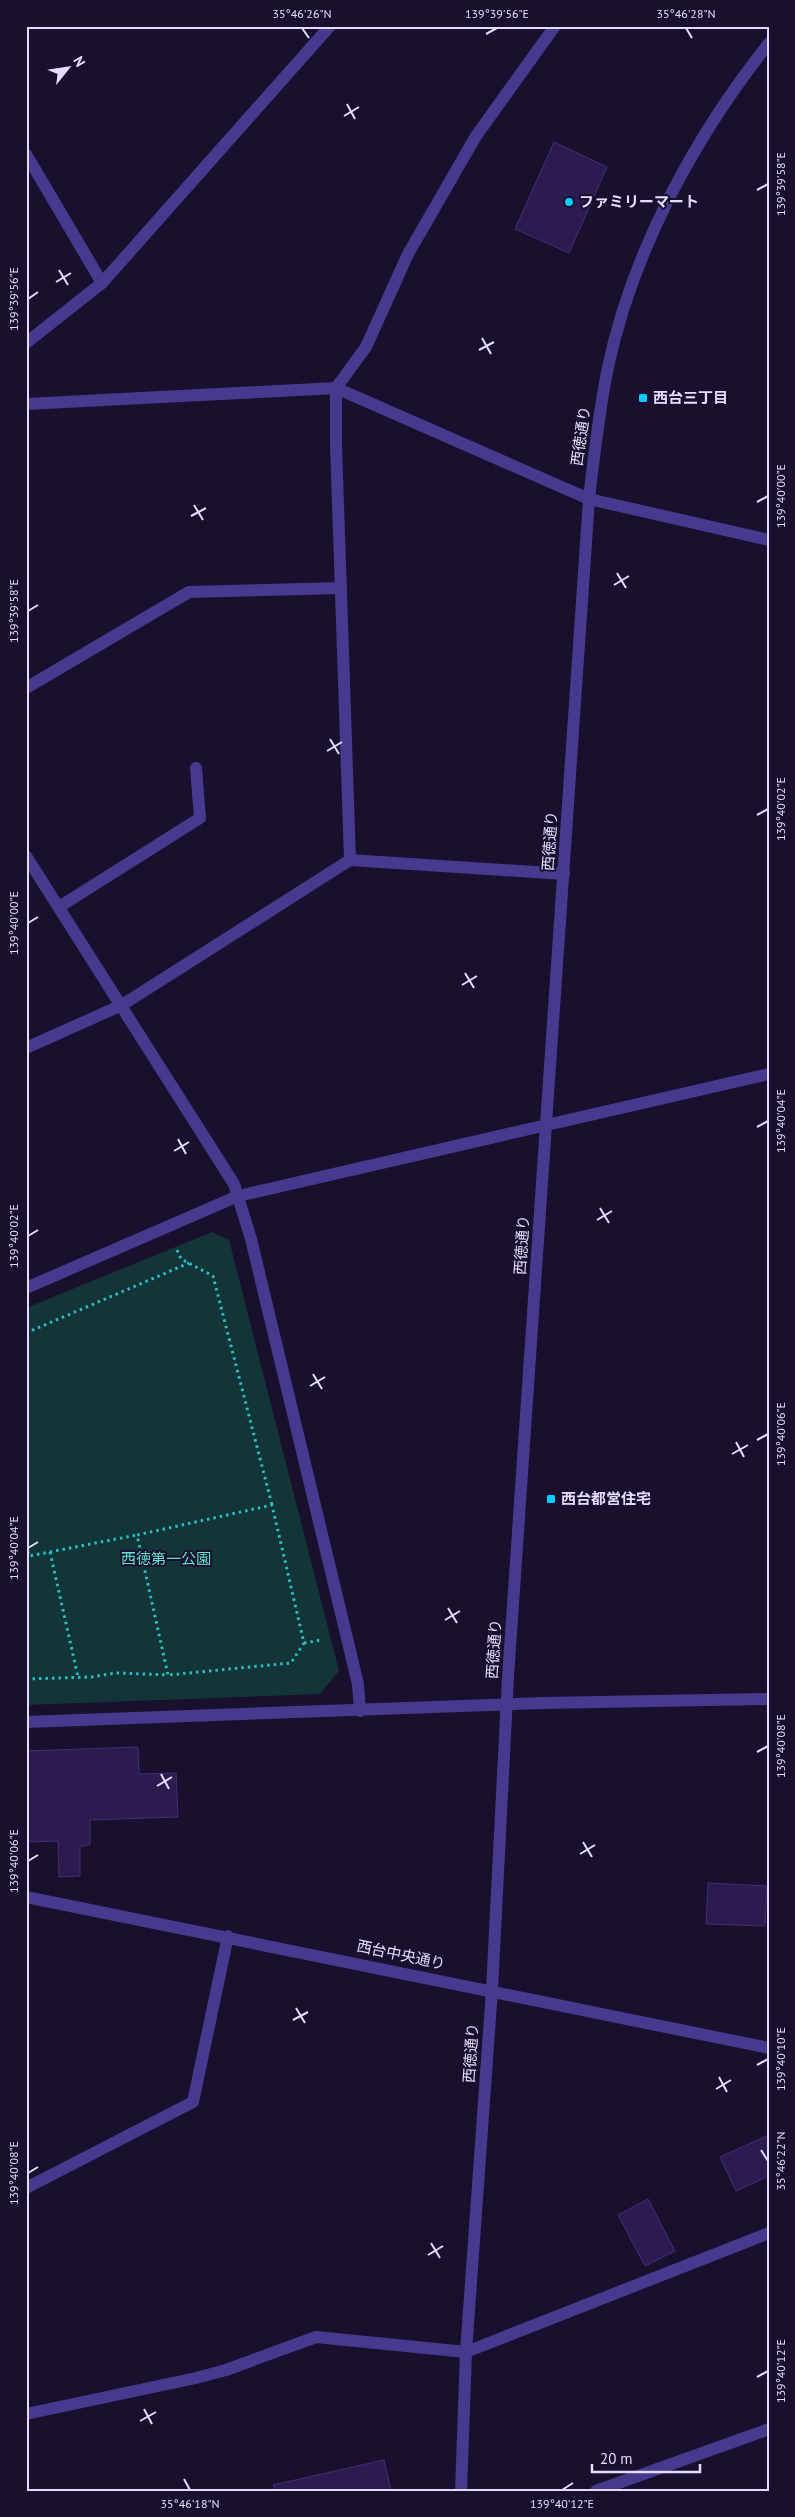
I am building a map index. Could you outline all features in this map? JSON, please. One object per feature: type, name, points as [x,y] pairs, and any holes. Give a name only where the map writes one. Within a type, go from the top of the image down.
[{"type":"street","points":[[26,343],[102,283],[330,26]]},
{"type":"street","points":[[350,860],[336,388],[366,347],[408,254],[476,136],[554,26]]},
{"type":"street","name":"西徳通り","points":[[461,2491],[466,2352],[492,1990],[506,1705],[589,499],[597,430],[609,365],[627,301],[651,239],[679,179],[699,145],[745,73],[769,43]]},
{"type":"street","points":[[26,154],[102,283]]},
{"type":"street","points":[[26,404],[336,388],[589,499],[769,540]]},
{"type":"street","points":[[26,688],[189,592],[341,588]]},
{"type":"street","points":[[59,907],[200,818],[196,768]]},
{"type":"street","points":[[26,856],[229,1175],[238,1196],[251,1239],[358,1684],[360,1711]]},
{"type":"street","points":[[26,1048],[122,1005],[350,860],[564,874]]},
{"type":"street","points":[[26,1288],[238,1196],[769,1074]]},
{"type":"street","points":[[26,1722],[506,1705],[769,1699]]},
{"type":"street","name":"西台中央通り","points":[[26,1897],[228,1936],[769,2048]]},
{"type":"street","points":[[26,2188],[193,2102],[228,1936]]},
{"type":"street","points":[[26,2414],[196,2378],[226,2370],[316,2337],[466,2352],[769,2233]]},
{"type":"street","points":[[596,2491],[769,2429]]},
{"type":"path","points":[[26,1680],[116,1673],[168,1675],[291,1663],[304,1643],[272,1505],[213,1276],[181,1259],[165,1227]]},
{"type":"path","points":[[26,1333],[189,1263]]},
{"type":"path","points":[[26,1545],[28,1556],[272,1505]]},
{"type":"path","points":[[137,1534],[168,1675]]},
{"type":"path","points":[[50,1552],[78,1677]]},
{"type":"green space","name":"西徳第一公園","points":[[212,1232],[229,1240],[339,1671],[320,1694],[26,1705],[26,1308]]},
{"type":"building","points":[[554,142],[607,167],[569,253],[515,229]]},
{"type":"building","points":[[138,1747],[139,1774],[176,1773],[178,1817],[90,1820],[90,1845],[80,1846],[80,1876],[59,1877],[58,1841],[26,1842],[26,1751]]},
{"type":"building","points":[[708,1883],[767,1886],[765,1926],[706,1924]]},
{"type":"building","points":[[769,2135],[769,2176],[736,2191],[720,2157]]},
{"type":"building","points":[[648,2199],[675,2251],[645,2266],[618,2215]]},
{"type":"building","points":[[384,2460],[391,2491],[275,2491],[273,2485]]},
{"type":"place","name":"ファミリーマート","points":[[569,202]]},
{"type":"place","name":"西台三丁目","points":[[643,398]]},
{"type":"place","name":"西台都営住宅","points":[[551,1499]]}]
